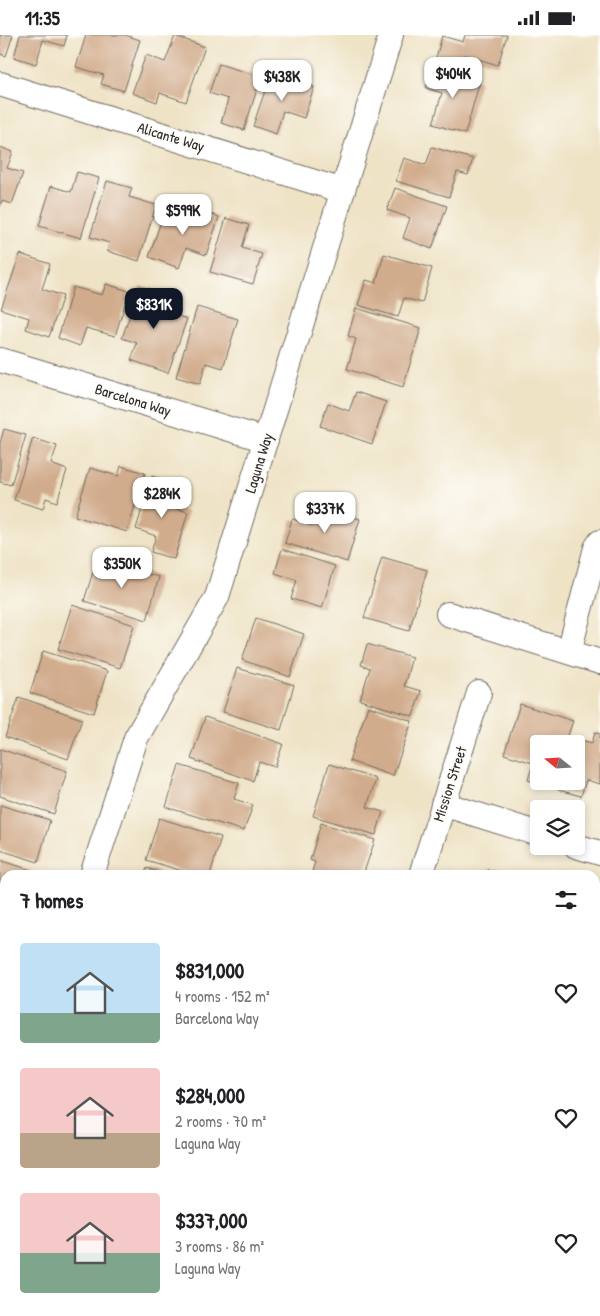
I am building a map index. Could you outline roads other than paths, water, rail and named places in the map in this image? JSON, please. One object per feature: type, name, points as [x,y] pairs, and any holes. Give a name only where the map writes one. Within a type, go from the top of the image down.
[{"type":"street","name":"Laguna Way","points":[[94,870],[136,738],[217,597],[391,35]]},
{"type":"street","name":"Alicante Way","points":[[0,84],[343,191]]},
{"type":"street","name":"Barcelona Way","points":[[0,360],[266,440]]},
{"type":"street","points":[[569,652],[596,548],[600,542]]},
{"type":"street","points":[[448,614],[600,662]]},
{"type":"street","name":"Mission Street","points":[[423,870],[479,693]]},
{"type":"street","points":[[444,805],[530,831]]},
{"type":"street","points":[[585,849],[600,853]]}]
